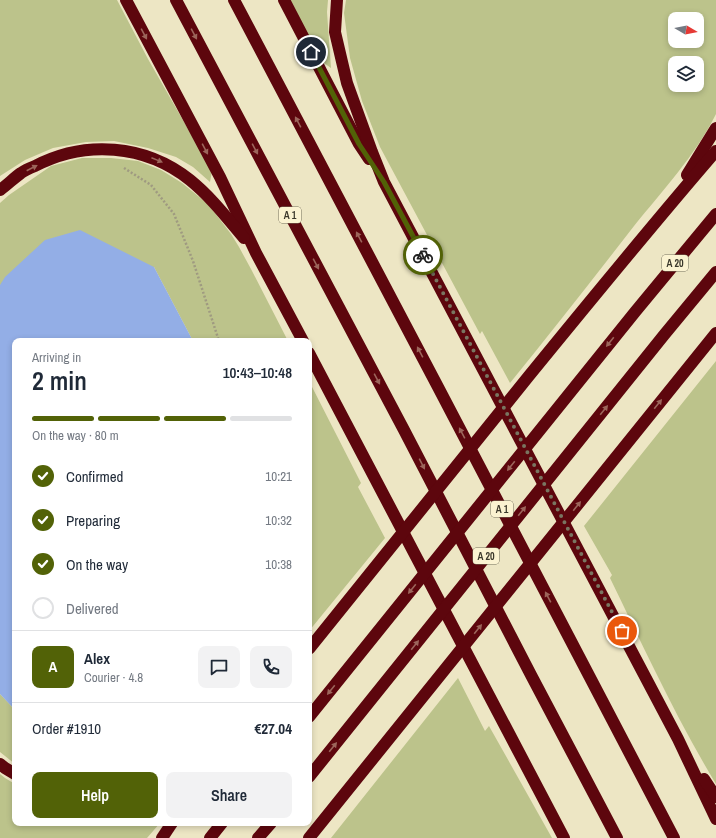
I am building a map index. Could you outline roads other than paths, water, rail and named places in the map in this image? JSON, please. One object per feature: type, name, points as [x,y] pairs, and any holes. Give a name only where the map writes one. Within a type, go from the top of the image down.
[{"type":"highway","points":[[126,0],[220,177],[256,253],[300,338]]},
{"type":"highway","name":"A 1","points":[[176,0],[618,838]]},
{"type":"highway","name":"A 1","points":[[234,0],[674,838]]},
{"type":"highway","points":[[284,0],[359,144],[384,182],[471,345],[678,739],[716,819]]},
{"type":"highway","points":[[337,0],[336,32],[347,83],[384,182]]},
{"type":"highway","points":[[668,206],[716,128]]},
{"type":"highway","points":[[0,190],[22,173],[45,161],[70,152],[96,149],[122,150],[139,154],[158,160],[190,180],[218,207],[256,253]]},
{"type":"highway","points":[[312,644],[668,206],[716,151]]},
{"type":"highway","name":"A 20","points":[[312,714],[635,312],[716,214]]},
{"type":"highway","name":"A 20","points":[[312,773],[716,272]]},
{"type":"highway","points":[[309,838],[716,333]]},
{"type":"highway","points":[[312,359],[564,838]]},
{"type":"highway","points":[[678,739],[716,797]]},
{"type":"highway","points":[[0,764],[12,772]]},
{"type":"highway","points":[[315,838],[333,809]]},
{"type":"highway","points":[[162,838],[170,826]]},
{"type":"highway","points":[[210,838],[220,826]]},
{"type":"highway","points":[[258,838],[268,826]]},
{"type":"water","points":[[80,230],[154,267],[191,338],[12,338],[12,707],[0,694],[0,285],[5,277],[45,240]]}]
